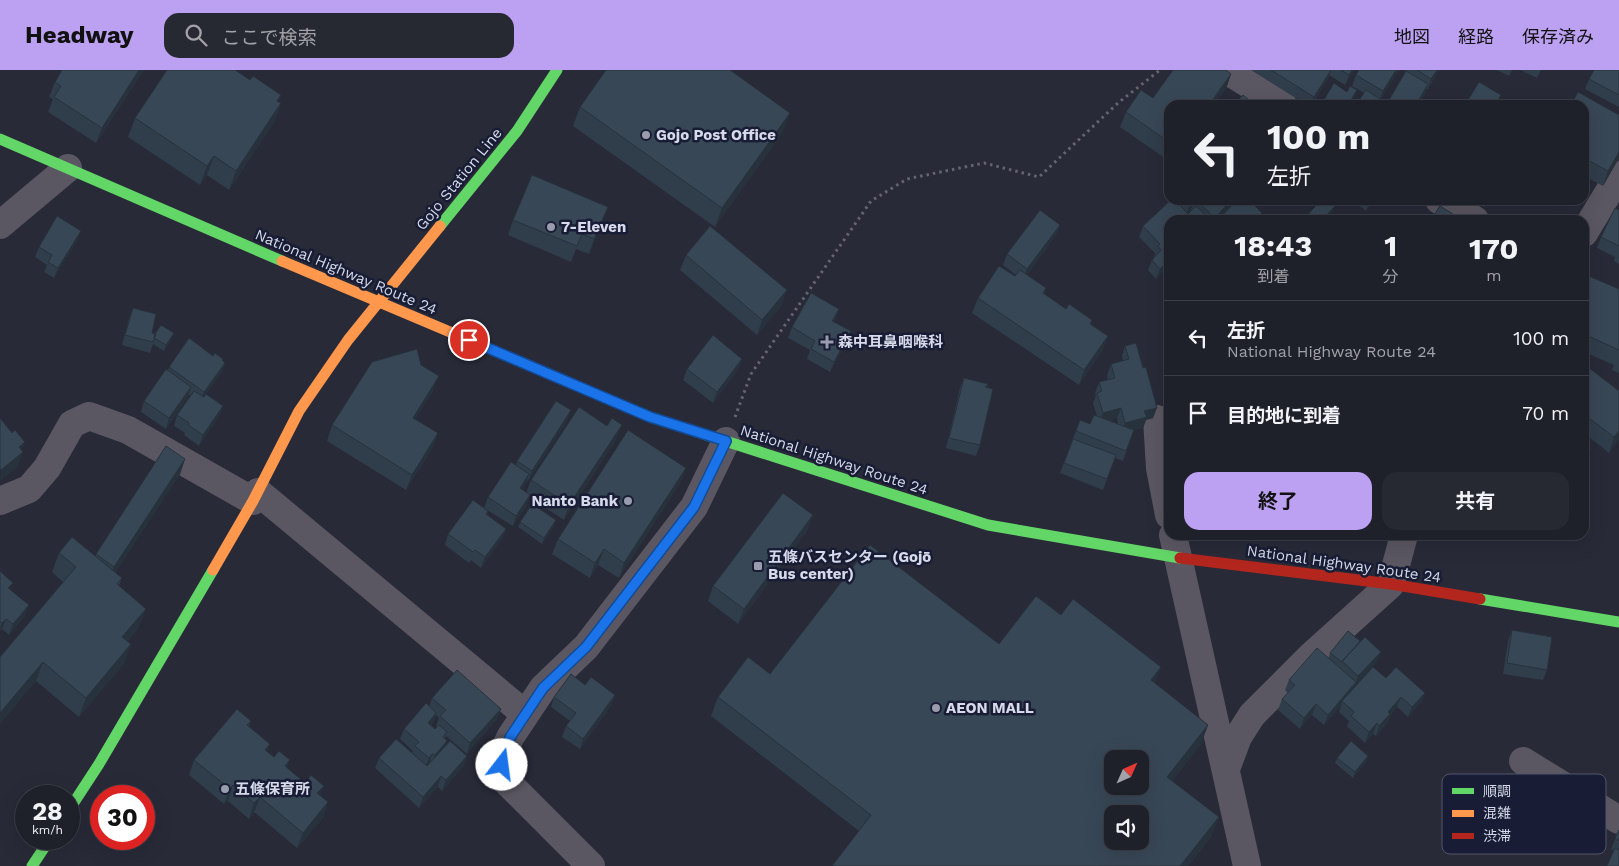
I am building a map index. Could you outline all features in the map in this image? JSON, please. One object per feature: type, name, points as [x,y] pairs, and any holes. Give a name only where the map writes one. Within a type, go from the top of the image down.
[{"type":"main road","name":"Gojo Station Line","points":[[80,793],[256,497],[299,411],[348,340],[517,131],[557,70]]},
{"type":"main road","name":"National Highway Route 24","points":[[0,139],[650,417],[988,525],[1175,547],[1619,622]]},
{"type":"main road","points":[[32,866],[43,850]]},
{"type":"street","points":[[1226,70],[1275,100]]},
{"type":"street","points":[[0,225],[68,168]]},
{"type":"street","points":[[1589,225],[1619,175]]},
{"type":"street","points":[[1447,205],[1465,215]]},
{"type":"street","points":[[0,501],[29,489],[47,468],[72,424],[89,416],[128,430],[256,497],[525,714]]},
{"type":"street","points":[[1157,419],[1160,468],[1164,489]]},
{"type":"street","points":[[591,866],[501,776],[502,754],[511,736],[543,688],[586,647],[694,507],[726,441]]},
{"type":"street","points":[[1226,769],[1238,737],[1252,715],[1310,657],[1391,584],[1403,540]]},
{"type":"street","points":[[1175,547],[1247,866]]},
{"type":"street","points":[[1523,761],[1544,774]]},
{"type":"street","points":[[1606,812],[1619,820]]},
{"type":"path","points":[[726,441],[751,374],[872,201],[907,179],[984,162],[1039,177],[1118,103],[1160,70]]},
{"type":"building","points":[[62,70],[139,70],[102,128],[54,97],[61,86],[55,82]]},
{"type":"building","points":[[167,70],[235,70],[250,80],[253,76],[281,95],[277,101],[281,103],[236,171],[214,156],[207,166],[135,118]]},
{"type":"building","points":[[606,70],[730,70],[790,113],[722,208],[580,107]]},
{"type":"building","points":[[1173,70],[1226,70],[1231,74],[1213,100],[1164,100],[1164,139],[1126,112],[1141,90],[1153,98]]},
{"type":"building","points":[[1271,70],[1331,70],[1314,97]]},
{"type":"building","points":[[1341,70],[1352,70],[1349,75]]},
{"type":"building","points":[[1359,70],[1396,70],[1383,91],[1356,75]]},
{"type":"building","points":[[1417,70],[1437,70],[1431,79]]},
{"type":"building","points":[[1594,70],[1619,70],[1619,95],[1589,79]]},
{"type":"building","points":[[1406,71],[1428,84],[1419,100],[1389,100]]},
{"type":"building","points":[[1479,82],[1501,95],[1498,100],[1468,100]]},
{"type":"building","points":[[1334,83],[1347,92],[1350,86],[1357,90],[1351,100],[1324,100]]},
{"type":"building","points":[[1366,90],[1382,100],[1359,100]]},
{"type":"building","points":[[1578,92],[1619,115],[1619,152],[1608,171],[1589,161],[1589,100],[1574,100]]},
{"type":"building","points":[[1243,95],[1249,100],[1238,100]]},
{"type":"building","points":[[532,175],[608,207],[594,239],[582,234],[577,246],[513,220]]},
{"type":"building","points":[[1166,205],[1180,205],[1188,214],[1196,206],[1205,215],[1164,215],[1164,265],[1160,269],[1152,260],[1161,250],[1158,246],[1160,244],[1143,226]]},
{"type":"building","points":[[1201,205],[1227,205],[1218,215],[1212,215]]},
{"type":"building","points":[[1232,205],[1254,205],[1262,213],[1260,215],[1223,215]]},
{"type":"building","points":[[1316,205],[1335,206],[1327,215],[1308,215]]},
{"type":"building","points":[[1440,206],[1454,215],[1434,215]]},
{"type":"building","points":[[1615,208],[1619,210],[1619,246],[1601,237]]},
{"type":"building","points":[[1040,210],[1060,225],[1027,269],[1007,254]]},
{"type":"building","points":[[57,216],[81,231],[58,268],[48,262],[52,255],[39,247]]},
{"type":"building","points":[[710,226],[787,290],[762,320],[686,255]]},
{"type":"building","points":[[999,266],[1015,276],[1020,270],[1046,288],[1043,293],[1066,309],[1069,304],[1092,320],[1090,324],[1108,336],[1084,370],[978,298]]},
{"type":"building","points":[[1589,276],[1619,289],[1619,350],[1589,336]]},
{"type":"building","points":[[811,293],[839,309],[832,321],[851,331],[834,362],[811,349],[815,341],[792,327]]},
{"type":"building","points":[[133,308],[156,314],[152,333],[156,334],[153,342],[125,335]]},
{"type":"building","points":[[161,325],[174,333],[166,345],[154,338]]},
{"type":"building","points":[[713,335],[742,359],[717,392],[687,369]]},
{"type":"building","points":[[189,338],[213,356],[215,353],[225,363],[204,392],[169,367]]},
{"type":"building","points":[[1136,343],[1143,368],[1146,367],[1157,408],[1144,411],[1147,417],[1125,423],[1121,408],[1103,413],[1097,393],[1102,391],[1099,382],[1115,378],[1111,364],[1129,359],[1125,346]]},
{"type":"building","points":[[417,349],[421,365],[439,376],[413,418],[438,433],[412,475],[332,425],[372,362]]},
{"type":"building","points":[[1589,368],[1619,391],[1619,431],[1614,437],[1589,418]]},
{"type":"building","points":[[166,369],[191,387],[169,418],[144,401]]},
{"type":"building","points":[[964,378],[988,384],[985,387],[993,389],[980,445],[949,438]]},
{"type":"building","points":[[194,391],[204,397],[206,394],[223,406],[203,435],[177,415]]},
{"type":"building","points":[[556,401],[571,410],[532,471],[517,461]]},
{"type":"building","points":[[579,407],[607,426],[612,418],[622,425],[569,505],[531,480]]},
{"type":"building","points":[[1094,415],[1134,430],[1126,451],[1076,431],[1080,420],[1090,424]]},
{"type":"building","points":[[0,418],[12,433],[15,430],[25,442],[19,447],[23,452],[1,470],[0,469]]},
{"type":"building","points":[[628,430],[686,468],[624,563],[604,549],[595,563],[558,539]]},
{"type":"building","points":[[1073,439],[1116,455],[1107,479],[1064,463]]},
{"type":"building","points":[[166,446],[185,459],[114,567],[96,554]]},
{"type":"building","points":[[511,462],[529,474],[520,488],[530,495],[516,516],[488,497]]},
{"type":"building","name":"五條バスセンター (Gojō Bus center)","points":[[783,493],[813,515],[744,609],[713,586]]},
{"type":"building","points":[[473,500],[488,511],[486,514],[506,529],[485,557],[475,550],[473,552],[448,534]]},
{"type":"building","points":[[532,504],[556,520],[544,538],[520,522]]},
{"type":"building","points":[[72,537],[122,578],[117,584],[146,609],[122,637],[131,644],[86,698],[43,662],[0,713],[0,657],[76,567],[59,553]]},
{"type":"building","name":"AEON MALL","points":[[870,545],[999,644],[1036,596],[1061,615],[1073,599],[1161,667],[1151,680],[1208,725],[1167,777],[1219,817],[1180,866],[832,866],[871,815],[718,697],[748,657],[770,674]]},
{"type":"building","points":[[0,571],[13,583],[8,588],[29,605],[13,624],[6,619],[2,623],[0,621]]},
{"type":"building","points":[[1512,630],[1552,637],[1547,670],[1507,663]]},
{"type":"building","points":[[1348,631],[1360,641],[1342,662],[1330,653]]},
{"type":"building","points":[[1365,637],[1381,652],[1358,676],[1342,661]]},
{"type":"building","points":[[1317,648],[1356,682],[1328,715],[1316,704],[1304,718],[1282,699],[1295,685],[1289,680]]},
{"type":"building","points":[[1373,667],[1386,678],[1396,667],[1425,693],[1412,707],[1401,697],[1388,712],[1390,714],[1379,726],[1377,723],[1369,732],[1351,716],[1354,712],[1342,701]]},
{"type":"building","points":[[457,670],[501,709],[470,743],[440,716],[446,710],[432,698]]},
{"type":"building","points":[[571,674],[585,685],[591,677],[615,695],[583,739],[566,726],[576,713],[554,697]]},
{"type":"building","points":[[426,703],[436,713],[428,723],[435,729],[439,725],[447,732],[443,737],[447,741],[435,755],[432,754],[429,758],[415,746],[419,742],[404,729]]},
{"type":"building","points":[[237,709],[251,721],[247,725],[270,744],[265,750],[274,757],[279,751],[290,760],[285,766],[305,783],[311,775],[324,786],[317,793],[328,802],[303,833],[260,797],[254,803],[233,785],[230,789],[194,760]]},
{"type":"building","points":[[396,739],[427,766],[450,741],[467,756],[446,780],[441,776],[423,797],[379,758]]},
{"type":"building","points":[[1351,741],[1368,756],[1355,772],[1337,758]]},
{"type":"building","points":[[1619,830],[1619,841],[1615,838]]},
{"type":"building","points":[[1615,848],[1619,850],[1619,866],[1607,866]]},
{"type":"traffic: fast","points":[[440,226],[517,131],[557,70]]},
{"type":"traffic: fast","points":[[0,139],[282,261]]},
{"type":"traffic: fast","points":[[694,431],[988,525],[1180,558]]},
{"type":"traffic: fast","points":[[80,793],[213,570]]},
{"type":"traffic: fast","points":[[1480,599],[1619,622]]},
{"type":"traffic: fast","points":[[32,866],[43,850]]},
{"type":"traffic: slow","points":[[213,570],[253,501],[299,411],[348,340],[440,226]]},
{"type":"traffic: slow","points":[[282,261],[495,351]]},
{"type":"traffic: jam","points":[[495,351],[650,417],[694,431]]},
{"type":"traffic: jam","points":[[1180,558],[1391,584],[1480,599]]},
{"type":"place","name":"Gojo Post Office","points":[[646,135]]},
{"type":"place","name":"7-Eleven","points":[[551,227]]},
{"type":"place","name":"森中耳鼻咽喉科","points":[[827,342]]},
{"type":"place","name":"Nanto Bank","points":[[628,501]]},
{"type":"place","name":"五條バスセンター (Gojō Bus center)","points":[[758,566]]},
{"type":"place","name":"AEON MALL","points":[[936,708]]},
{"type":"place","name":"五條保育所","points":[[225,789]]},
{"type":"route","points":[[469,340],[650,417],[726,441],[694,507],[586,647],[543,688],[511,736],[502,754],[502,765]]}]
